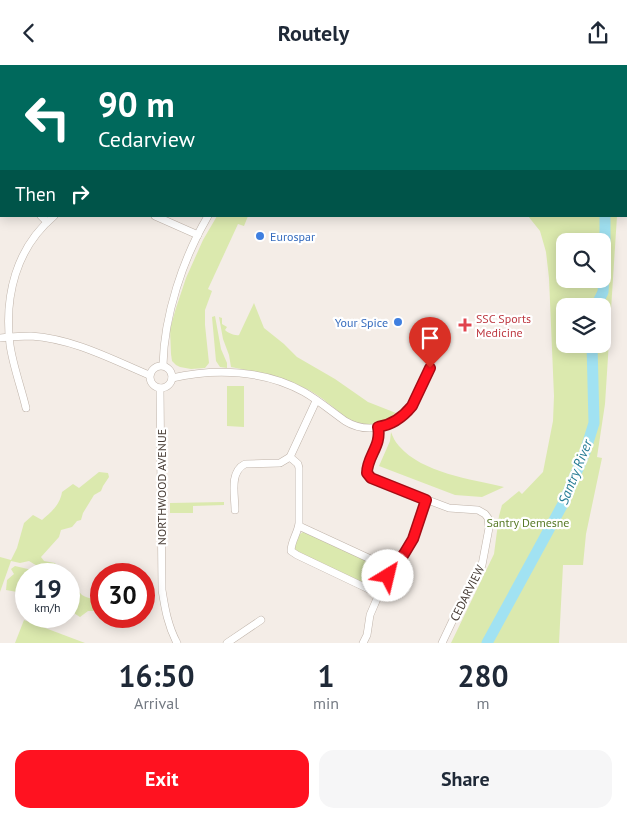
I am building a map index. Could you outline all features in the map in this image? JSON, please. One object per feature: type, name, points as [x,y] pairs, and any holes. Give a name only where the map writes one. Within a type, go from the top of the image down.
[{"type":"street","points":[[42,217],[47,222]]},
{"type":"street","points":[[26,408],[10,347],[9,300],[12,285],[27,246],[38,231],[53,217]]},
{"type":"street","points":[[157,217],[198,235]]},
{"type":"street","points":[[163,365],[172,303],[185,265],[207,217]]},
{"type":"street","points":[[0,298],[9,300]]},
{"type":"street","points":[[0,338],[32,336],[70,343],[94,351],[149,375]]},
{"type":"street","points":[[163,365],[170,370],[172,378],[167,387],[160,388],[152,384],[149,375],[154,367],[163,365]]},
{"type":"street","points":[[172,378],[214,372],[236,372],[275,380],[303,392],[352,425],[364,428],[392,423],[407,411],[412,406],[430,368]]},
{"type":"street","name":"NORTHWOOD AVENUE","points":[[160,388],[162,590],[166,616],[177,643]]},
{"type":"street","points":[[235,510],[235,476],[238,469],[242,465],[249,463],[280,463],[290,457],[316,401]]},
{"type":"street","name":"CEDARVIEW","points":[[378,427],[380,437],[367,468],[368,476],[426,500],[449,507],[478,510],[487,516],[489,523],[488,537],[482,565],[442,643]]},
{"type":"street","points":[[290,457],[298,464],[299,468],[299,526],[290,548],[292,553],[379,593]]},
{"type":"street","points":[[364,643],[370,615],[379,593],[392,569],[413,539],[426,500]]},
{"type":"street","points":[[299,526],[392,569]]},
{"type":"street","points":[[227,643],[261,620]]},
{"type":"green space","points":[[216,217],[248,217],[244,226],[238,224],[208,289],[212,291],[205,310],[209,363],[205,368],[191,369],[180,367],[172,361],[170,329],[186,278],[203,240]]},
{"type":"green space","name":"Santry Demesne","points":[[529,217],[617,217],[611,310],[611,298],[556,298],[556,353],[608,353],[605,404],[597,457],[602,458],[586,534],[583,565],[563,565],[559,643],[451,643],[494,554],[502,505],[519,491],[522,494],[543,472],[553,421],[554,396],[549,278],[546,252],[540,231]]},
{"type":"green space","points":[[254,303],[264,328],[297,357],[335,379],[368,402],[396,413],[392,418],[373,424],[359,423],[344,416],[316,394],[294,383],[231,367],[219,317],[222,318],[222,324],[227,327],[225,330],[239,335]]},
{"type":"green space","points":[[215,316],[221,349],[227,363],[227,368],[220,367],[216,361],[212,317]]},
{"type":"green space","points":[[227,386],[244,386],[244,427],[227,426]]},
{"type":"green space","points":[[391,432],[399,446],[420,463],[462,478],[504,487],[482,497],[455,495],[379,466],[390,441]]},
{"type":"green space","points":[[99,472],[108,473],[109,477],[101,491],[94,495],[81,520],[77,521],[72,527],[61,530],[59,537],[41,557],[44,561],[55,563],[32,563],[29,561],[20,563],[11,561],[0,592],[0,557],[11,560],[17,548],[24,523],[33,515],[42,520],[57,504],[62,492],[73,484],[79,488]]},
{"type":"green space","points":[[224,502],[224,505],[193,506],[193,513],[170,513],[170,503]]},
{"type":"green space","points":[[303,532],[383,568],[385,573],[380,585],[376,588],[372,587],[295,551],[296,540]]},
{"type":"green space","points":[[15,566],[15,592],[6,590],[7,580],[14,574],[11,569]]},
{"type":"green space","points":[[80,593],[90,598],[90,611],[80,617]]},
{"type":"green space","points":[[21,628],[45,628],[85,643],[15,643]]},
{"type":"waterway","name":"Santry River","points":[[600,298],[603,292],[605,217]]},
{"type":"waterway","name":"Santry River","points":[[487,643],[564,502],[585,452],[594,423],[592,353]]},
{"type":"place","name":"Eurospar","points":[[260,236]]},
{"type":"place","name":"Your Spice","points":[[398,322]]},
{"type":"place","name":"SSC Sports Medicine","points":[[465,325]]},
{"type":"route","points":[[388,576],[409,547],[426,500],[371,478],[368,476],[367,468],[379,441],[378,427],[392,423],[412,406],[430,368]]}]
